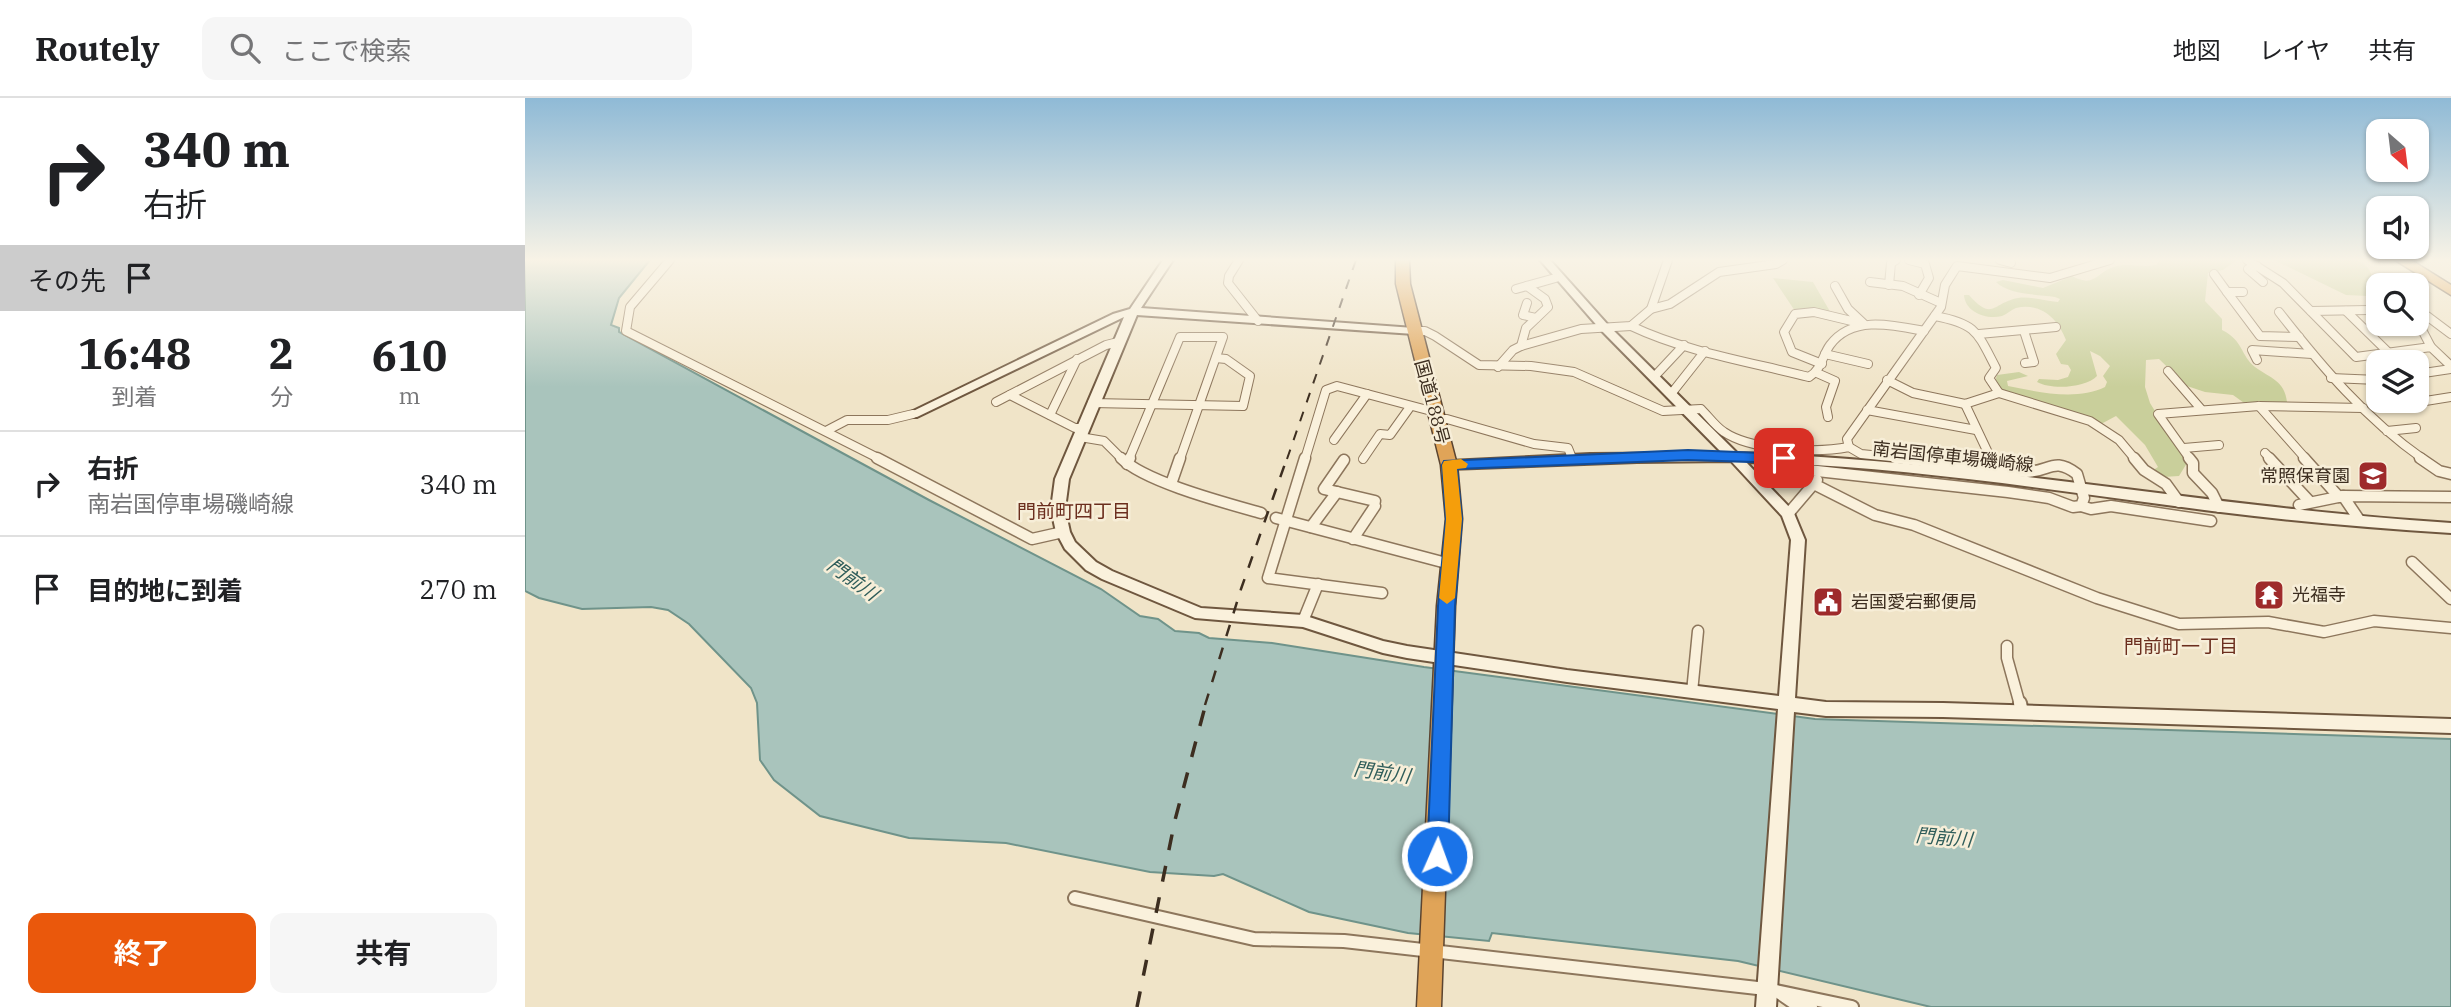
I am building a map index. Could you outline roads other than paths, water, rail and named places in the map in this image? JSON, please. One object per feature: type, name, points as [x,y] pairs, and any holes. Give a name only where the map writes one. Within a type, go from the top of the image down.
[{"type":"highway","name":"国道188号","points":[[1407,302],[1449,465],[1454,519],[1430,1007]]},
{"type":"street","points":[[634,302],[630,307],[626,331],[826,431],[1032,539],[1063,533]]},
{"type":"street","points":[[1139,302],[1118,342],[1092,403],[1059,494],[1058,509],[1063,533],[1078,555],[1091,566],[1180,607],[1215,616],[1303,621],[1383,647],[1445,661],[1692,692],[1786,707],[2451,726]]},
{"type":"street","points":[[1243,302],[1258,321]]},
{"type":"street","points":[[1521,346],[1520,337],[1523,331],[1548,307],[1546,302]]},
{"type":"street","points":[[1582,302],[1789,514],[1798,540],[1769,991]]},
{"type":"street","points":[[1651,309],[1653,302]]},
{"type":"street","points":[[1631,326],[1651,309],[1672,302]]},
{"type":"street","points":[[1844,302],[1864,324]]},
{"type":"street","points":[[2235,302],[2260,335],[2299,337]]},
{"type":"street","points":[[2302,302],[2356,357],[2366,355]]},
{"type":"street","points":[[1527,303],[1523,316],[1536,318]]},
{"type":"street","points":[[1849,447],[1847,439],[1935,316],[1941,303]]},
{"type":"street","points":[[2311,311],[2366,310]]},
{"type":"street","points":[[826,431],[848,420],[888,420],[913,414],[1117,316],[1133,311],[1425,331],[1436,335],[1479,365],[1531,366],[1574,372],[1663,411],[1701,409],[1725,433],[1768,447],[1828,451],[1849,447],[1861,454],[2028,472],[2046,464],[2064,466],[2077,474],[2084,498],[2081,506]]},
{"type":"street","points":[[2346,311],[2386,350]]},
{"type":"street","points":[[1822,364],[1798,356],[1787,346],[1784,330],[1795,314],[1814,312],[1864,324],[1924,331]]},
{"type":"street","points":[[2279,312],[2331,378],[2418,458],[2448,474],[2451,485]]},
{"type":"street","points":[[1935,316],[1961,321],[1979,334],[1996,368],[1989,378],[1999,393]]},
{"type":"street","points":[[2429,318],[2451,334]]},
{"type":"street","points":[[1498,367],[1513,350],[1566,332],[1631,326],[1684,345],[1809,377],[1817,373],[1830,343],[1840,335],[1864,324]]},
{"type":"street","points":[[1979,334],[2056,327]]},
{"type":"street","points":[[2024,331],[2034,362],[2025,363]]},
{"type":"street","points":[[2425,336],[2431,347],[2451,367]]},
{"type":"street","points":[[1127,464],[1180,337],[1223,337],[1171,484]]},
{"type":"street","points":[[996,402],[1105,345],[1118,342]]},
{"type":"street","points":[[1654,377],[1684,345]]},
{"type":"street","points":[[2405,350],[2431,347]]},
{"type":"street","points":[[2257,360],[2252,350],[2312,354]]},
{"type":"street","points":[[1671,394],[1705,351]]},
{"type":"street","points":[[1825,354],[1868,364]]},
{"type":"street","points":[[1050,415],[1077,359]]},
{"type":"street","points":[[1092,403],[1243,406],[1250,376],[1226,359],[1216,359]]},
{"type":"street","points":[[2429,372],[2451,367]]},
{"type":"street","points":[[2168,371],[2201,409]]},
{"type":"street","points":[[1817,373],[1835,381],[1826,407],[1828,417]]},
{"type":"street","points":[[2331,378],[2366,381]]},
{"type":"street","points":[[1887,380],[1913,393],[1965,404],[1999,393],[2090,421],[2119,440],[2144,470],[2166,484],[2179,502]]},
{"type":"street","points":[[1027,404],[1031,383]]},
{"type":"street","points":[[1382,593],[1268,578],[1281,519],[1326,390],[1337,386],[1534,444],[1568,448],[1572,458]]},
{"type":"street","points":[[1334,440],[1367,394]]},
{"type":"street","points":[[1010,395],[1104,441],[1127,464],[1197,494],[1261,513]]},
{"type":"street","points":[[2429,400],[2451,397]]},
{"type":"street","points":[[1965,404],[1995,467]]},
{"type":"street","points":[[2219,507],[2213,493],[2193,473],[2193,463],[2158,414],[2259,406],[2363,408]]},
{"type":"street","points":[[2259,406],[2360,521]]},
{"type":"street","points":[[1363,459],[1380,434],[1390,435],[1410,407]]},
{"type":"street","points":[[1867,410],[1976,430]]},
{"type":"street","points":[[2387,431],[2416,428]]},
{"type":"street","points":[[2183,447],[2219,445]]},
{"type":"street","points":[[2265,453],[2310,502]]},
{"type":"street","name":"南岩国停車場磯崎線","points":[[1449,465],[1572,458],[1734,457],[1826,461],[2219,507],[2451,528]]},
{"type":"street","points":[[1344,460],[1324,489],[1375,504],[1353,539]]},
{"type":"street","points":[[2211,521],[2111,506],[2091,509],[2073,507],[2049,498],[2008,492],[1781,467],[1875,515],[1914,525],[2097,598],[2179,624],[2268,622],[2324,632],[2374,621],[2451,628]]},
{"type":"street","points":[[1789,514],[1824,471]]},
{"type":"street","points":[[1311,527],[1337,492]]},
{"type":"street","points":[[2298,505],[2341,497],[2451,497]]},
{"type":"street","points":[[1281,519],[1450,564]]},
{"type":"street","points":[[2411,562],[2451,598]]},
{"type":"street","points":[[1303,621],[1318,584]]},
{"type":"street","points":[[1692,692],[1698,631]]},
{"type":"street","points":[[2007,646],[2007,658],[2022,712]]},
{"type":"street","points":[[1075,898],[1254,939],[1433,944],[1769,991],[1852,1007]]},
{"type":"street","points":[[1769,991],[1811,1007]]},
{"type":"water","name":"門前川","points":[[525,302],[618,302],[611,325],[619,328],[619,332],[929,500],[1101,589],[1140,616],[1158,619],[1175,631],[1199,633],[1209,638],[1272,643],[1424,667],[1815,719],[2451,739],[2451,1007],[1931,1007],[1738,961],[1492,933],[1489,941],[1408,933],[1309,912],[1223,874],[1214,876],[1150,872],[1006,843],[909,838],[820,816],[774,780],[760,760],[757,703],[751,688],[689,624],[668,610],[651,607],[582,609],[539,598],[525,591]]},
{"type":"railway","points":[[1287,459],[1341,302]]},
{"type":"railway","points":[[1205,705],[1241,589],[1287,458]]},
{"type":"railway","points":[[1137,1007],[1175,820],[1206,703]]},
{"type":"place","name":"常照保育園","points":[[2373,476]]},
{"type":"place","name":"光福寺","points":[[2269,595]]},
{"type":"place","name":"岩国愛宕郵便局","points":[[1828,602]]},
{"type":"district","name":"門前町四丁目","points":[[1074,511]]},
{"type":"district","name":"門前町一丁目","points":[[2181,646]]}]
